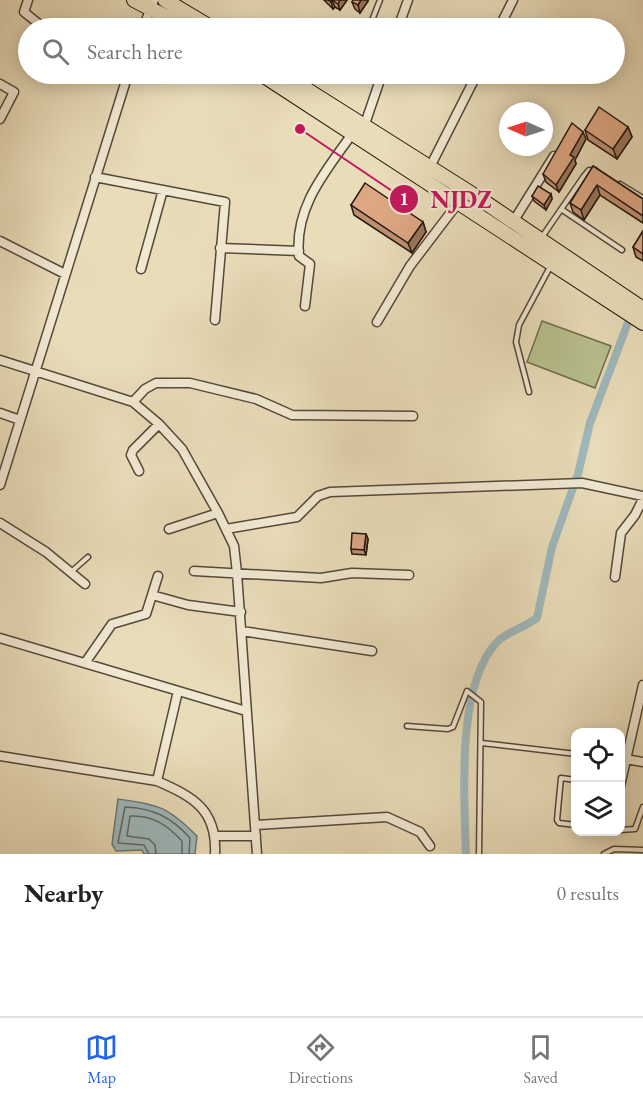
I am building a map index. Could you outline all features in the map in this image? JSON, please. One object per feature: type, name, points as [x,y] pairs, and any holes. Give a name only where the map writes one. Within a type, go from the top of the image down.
[{"type":"highway","points":[[134,0],[152,4],[172,18]]},
{"type":"highway","points":[[165,0],[195,18]]},
{"type":"highway","points":[[276,84],[643,323]]},
{"type":"highway","points":[[299,84],[483,201],[643,309]]},
{"type":"highway","points":[[475,214],[483,201]]},
{"type":"street","points":[[28,0],[24,12],[32,18]]},
{"type":"street","points":[[402,18],[408,0]]},
{"type":"street","points":[[504,18],[513,0]]},
{"type":"street","points":[[0,84],[14,92],[0,119]]},
{"type":"street","points":[[1,480],[125,84]]},
{"type":"street","points":[[365,124],[379,84]]},
{"type":"street","points":[[430,167],[472,84]]},
{"type":"street","points":[[305,306],[310,264],[300,257],[299,251],[304,208],[352,134]]},
{"type":"street","points":[[513,222],[557,152]]},
{"type":"street","points":[[95,177],[225,202],[214,320]]},
{"type":"street","points":[[141,269],[163,190]]},
{"type":"street","points":[[376,322],[400,280],[458,203]]},
{"type":"street","points":[[0,241],[65,274]]},
{"type":"street","points":[[220,248],[299,251]]},
{"type":"street","points":[[0,360],[134,402],[182,449],[218,513],[234,546],[241,612],[257,854]]},
{"type":"street","points":[[134,402],[145,389],[156,383],[190,383],[256,399],[292,415],[413,416]]},
{"type":"street","points":[[0,413],[20,420]]},
{"type":"street","points":[[139,471],[131,455],[133,450],[159,424]]},
{"type":"street","points":[[226,529],[297,516],[323,493],[582,483],[643,498],[635,515],[621,533],[615,578]]},
{"type":"street","points":[[169,529],[218,513]]},
{"type":"street","points":[[0,523],[46,552],[85,584]]},
{"type":"street","points":[[194,571],[321,578],[352,573],[409,575]]},
{"type":"street","points":[[85,663],[112,624],[146,614],[158,576]]},
{"type":"street","points":[[152,595],[188,606],[241,612]]},
{"type":"street","points":[[242,631],[372,651]]},
{"type":"street","points":[[0,638],[246,711]]},
{"type":"street","points":[[625,752],[643,685]]},
{"type":"street","points":[[157,781],[178,691]]},
{"type":"street","points":[[0,756],[157,781],[195,801],[209,817],[216,836],[215,854]]},
{"type":"street","points":[[625,759],[643,762]]},
{"type":"street","points":[[256,825],[387,818],[420,832],[430,846]]},
{"type":"street","points":[[216,836],[256,836]]},
{"type":"lane","points":[[373,18],[380,0]]},
{"type":"lane","points":[[540,240],[589,170],[597,170]]},
{"type":"lane","points":[[615,181],[643,198]]},
{"type":"lane","points":[[561,209],[622,250]]},
{"type":"lane","points":[[529,392],[516,342],[519,325],[552,264]]},
{"type":"lane","points":[[71,572],[88,557]]},
{"type":"lane","points":[[407,726],[448,729],[453,727],[464,693],[470,691],[478,698],[483,710],[477,842],[479,854]]},
{"type":"lane","points":[[482,743],[571,753]]},
{"type":"lane","points":[[571,779],[561,778],[557,819],[560,823],[571,824]]},
{"type":"lane","points":[[625,830],[635,829],[643,807]]},
{"type":"lane","points":[[604,854],[614,849],[643,850]]},
{"type":"green space","points":[[542,321],[611,346],[595,388],[527,362]]},
{"type":"water","points":[[118,799],[153,805],[178,818],[197,836],[195,854],[144,854],[142,850],[116,851],[112,844]]},
{"type":"building","points":[[361,0],[358,5],[352,2]]},
{"type":"building","points":[[599,107],[628,127],[613,149],[585,130]]},
{"type":"building","points":[[572,123],[583,132],[570,155],[574,157],[556,185],[543,174]]},
{"type":"building","points":[[593,166],[643,199],[643,216],[597,185],[581,210],[570,203]]},
{"type":"building","points":[[365,183],[423,222],[408,243],[351,205]]},
{"type":"building","points":[[538,186],[551,194],[544,205],[532,196]]},
{"type":"building","points":[[643,231],[643,254],[633,247]]},
{"type":"building","points":[[352,533],[366,534],[364,550],[351,549]]},
{"type":"waterway","points":[[466,854],[464,773],[469,712],[475,684],[484,660],[498,641],[537,618],[552,547],[578,474],[590,423],[629,320]]},
{"type":"place","name":"NJDZ","points":[[300,129]]}]
